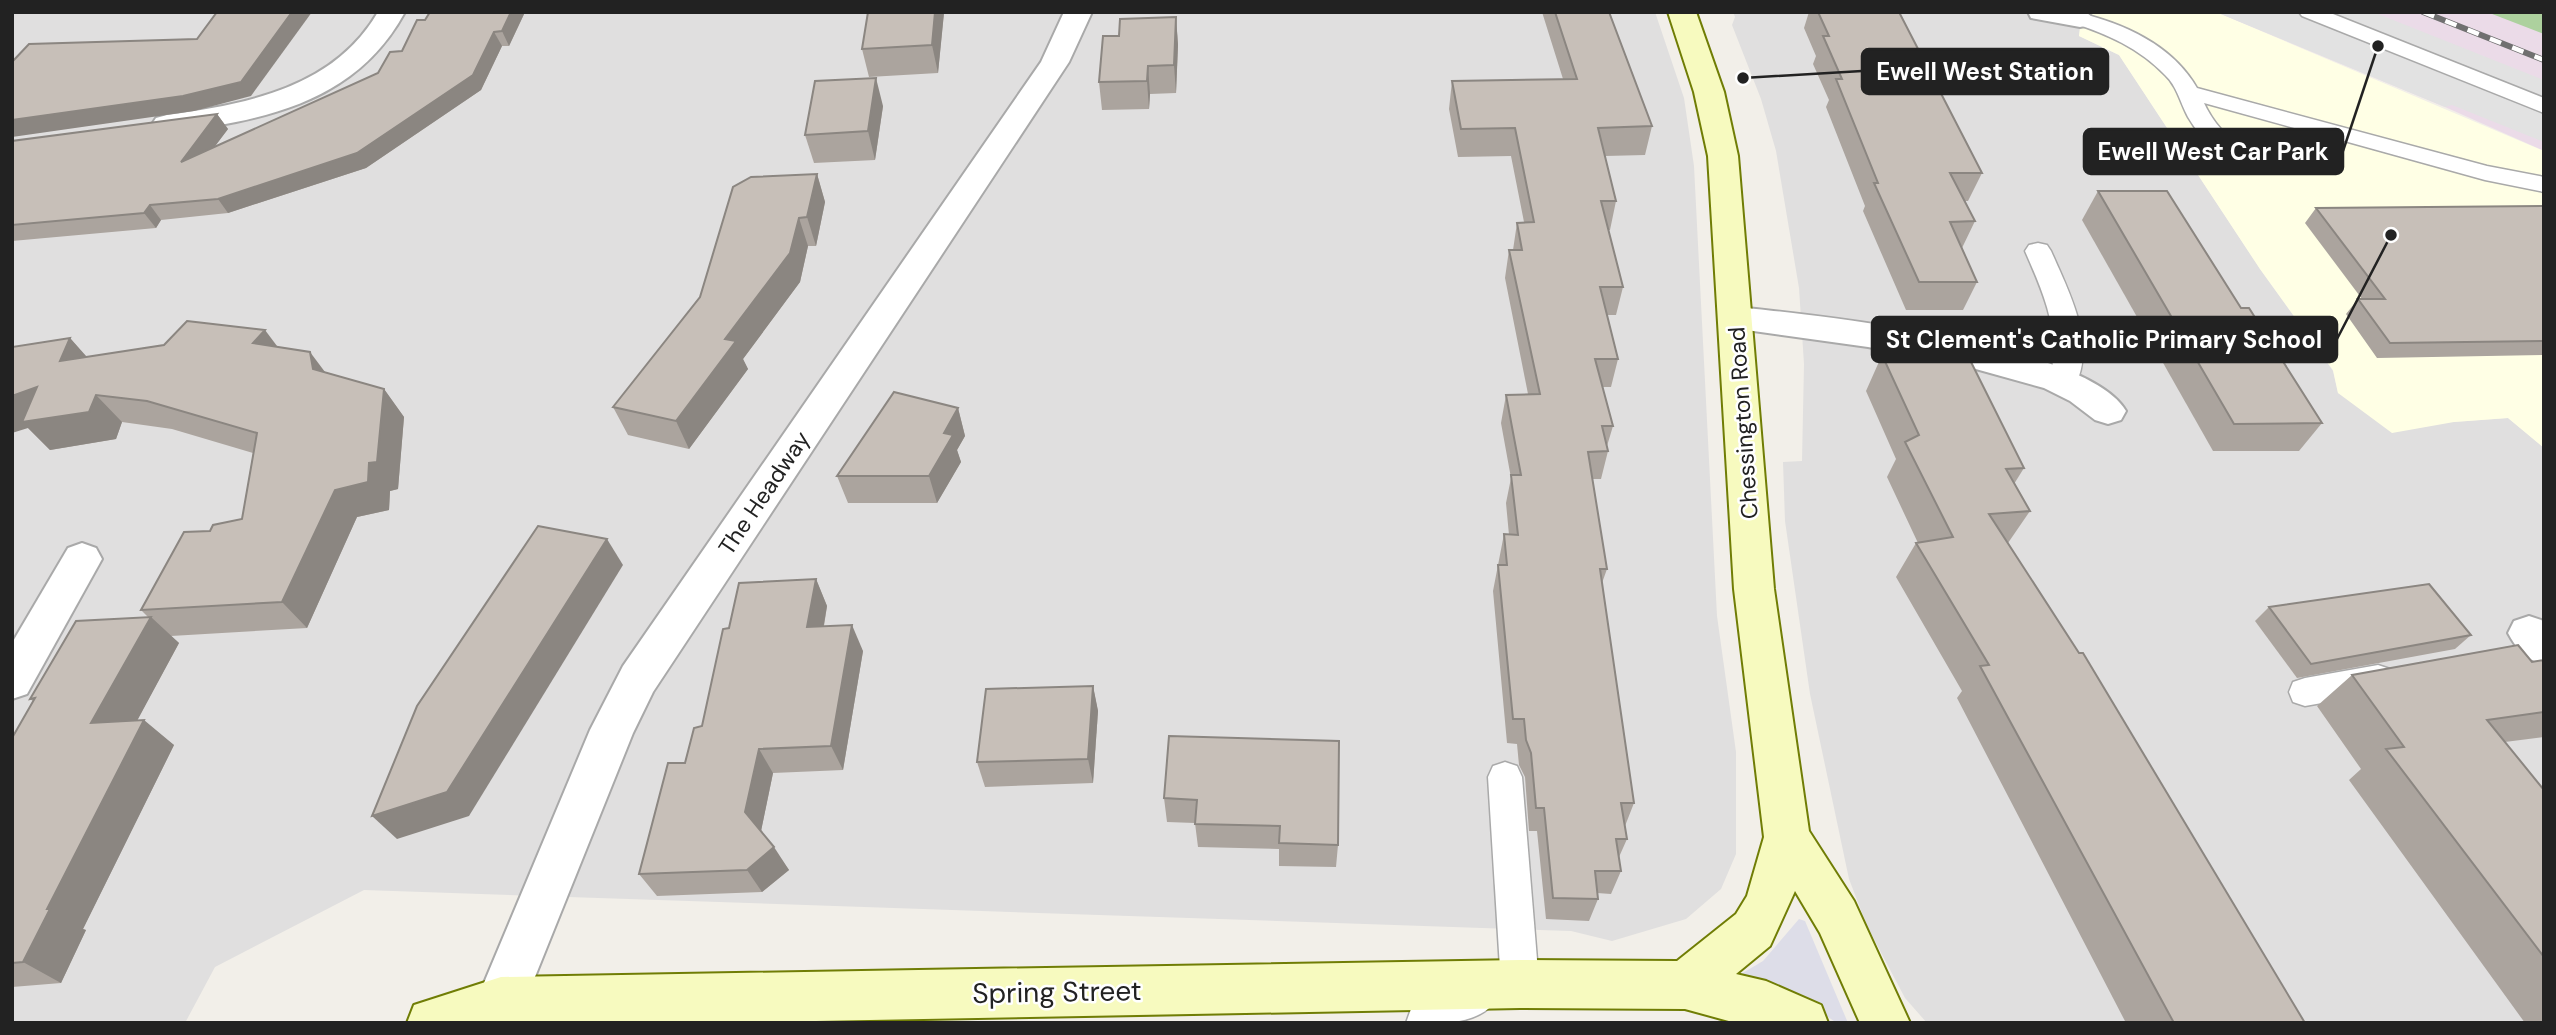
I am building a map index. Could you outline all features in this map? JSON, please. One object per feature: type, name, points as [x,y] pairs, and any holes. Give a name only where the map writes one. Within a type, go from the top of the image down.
[{"type":"main road","name":"Chessington Road","points":[[1682,12],[1709,92],[1723,156],[1737,319],[1754,589],[1787,837],[1768,904],[1753,930],[1685,985]]},
{"type":"main road","name":"Chessington Road","points":[[1787,837],[1837,917],[1885,1023]]},
{"type":"main road","name":"Spring Street","points":[[432,1023],[501,1002],[1506,984],[1685,985]]},
{"type":"main road","points":[[1685,985],[1766,1006],[1803,1023]]},
{"type":"street","points":[[144,127],[234,116],[312,88],[344,68],[370,47],[392,12]]},
{"type":"street","name":"The Headway","points":[[501,1002],[612,730],[638,679],[1055,62],[1078,12]]},
{"type":"street","points":[[2040,12],[2080,19]]},
{"type":"street","points":[[1737,319],[1883,335],[2064,380],[2090,393],[2108,411]]},
{"type":"street","points":[[12,681],[82,559]]},
{"type":"lane","points":[[2309,12],[2544,106]]},
{"type":"lane","points":[[2080,19],[2124,32],[2159,57],[2192,93],[2199,116],[2217,142],[2243,156],[2271,166],[2296,166],[2312,156],[2322,128]]},
{"type":"lane","points":[[2192,93],[2485,173],[2544,186]]},
{"type":"lane","points":[[2038,251],[2066,316],[2070,358],[2064,380]]},
{"type":"lane","points":[[2305,692],[2411,673]]},
{"type":"lane","points":[[1425,1023],[1506,984],[1505,777]]},
{"type":"shaded area","points":[[12,12],[1655,12],[1684,98],[1694,166],[1717,616],[1736,752],[1736,854],[1721,889],[1686,919],[1612,941],[1571,931],[364,890],[215,967],[185,1023],[12,1023]]},
{"type":"shaded area","points":[[1733,12],[2082,12],[2079,36],[2119,55],[2260,269],[2333,371],[2338,393],[2454,422],[2508,418],[2544,448],[2544,1023],[1927,1023],[1905,998],[1867,926],[1849,879],[1810,694],[1785,521],[1783,462],[1802,461],[1804,364],[1799,288],[1776,151],[1761,99],[1732,25],[1735,17]]},
{"type":"shaded area","points":[[2082,12],[2216,12],[2544,151],[2544,448],[2508,418],[2454,422],[2392,433],[2338,393],[2333,370],[2260,269],[2119,55],[2079,36]]},
{"type":"shaded area","points":[[2216,12],[2544,12],[2544,151],[2445,107]]},
{"type":"shaded area","points":[[2216,12],[2373,12],[2544,80],[2544,142],[2452,105],[2445,107]]},
{"type":"shaded area","points":[[1799,919],[1805,921],[1848,1023],[1837,1023],[1807,1003],[1744,980],[1741,974],[1763,961]]},
{"type":"green space","points":[[2487,12],[2544,12],[2544,34]]},
{"type":"building","points":[[217,12],[292,12],[241,82],[183,96],[12,120],[12,62],[29,44],[197,39]]},
{"type":"building","points":[[430,12],[511,12],[502,31],[494,32],[473,75],[357,153],[218,199],[150,205],[144,213],[12,225],[12,141],[217,114],[181,162],[378,73],[390,52],[402,51],[417,20],[425,20]]},
{"type":"building","points":[[868,12],[935,12],[932,45],[862,49]]},
{"type":"building","points":[[1555,12],[1609,12],[1652,126],[1598,128],[1616,201],[1601,201],[1623,287],[1600,287],[1618,359],[1595,359],[1613,426],[1602,426],[1608,451],[1588,452],[1607,569],[1600,569],[1634,803],[1621,803],[1627,839],[1616,839],[1621,871],[1595,871],[1598,899],[1553,898],[1544,808],[1536,808],[1531,753],[1526,740],[1524,719],[1513,719],[1498,565],[1507,565],[1504,534],[1518,535],[1511,475],[1521,475],[1506,395],[1540,394],[1509,250],[1522,250],[1517,223],[1534,222],[1515,128],[1461,129],[1452,81],[1577,79]]},
{"type":"building","points":[[1818,12],[1899,12],[1982,173],[1950,173],[1975,221],[1950,222],[1977,282],[1919,282],[1874,183],[1878,183],[1836,79],[1842,79],[1823,36],[1829,36]]},
{"type":"building","points":[[1176,17],[1174,65],[1148,66],[1147,81],[1099,82],[1103,36],[1119,36],[1120,19]]},
{"type":"building","points":[[876,78],[868,131],[805,135],[815,81]]},
{"type":"building","points":[[817,174],[807,217],[799,218],[790,253],[725,339],[736,341],[676,421],[613,407],[700,297],[733,187],[751,177]]},
{"type":"building","points":[[2098,191],[2167,191],[2241,308],[2249,308],[2322,423],[2234,424]]},
{"type":"building","points":[[2544,206],[2544,341],[2390,343],[2358,299],[2385,299],[2316,208]]},
{"type":"building","points":[[187,321],[265,330],[253,343],[310,352],[313,369],[384,389],[377,462],[369,463],[368,482],[335,490],[282,602],[141,610],[184,532],[210,531],[213,525],[242,519],[257,433],[147,401],[96,395],[89,412],[22,422],[37,387],[12,396],[12,347],[70,338],[60,361],[164,345]]},
{"type":"building","points":[[1961,342],[2024,468],[2006,469],[2030,511],[1989,514],[2079,653],[2083,653],[2305,1023],[2174,1023],[1980,666],[1989,665],[1916,543],[1953,537],[1905,442],[1919,435],[1882,355],[1915,354],[1910,344]]},
{"type":"building","points":[[894,392],[958,408],[944,433],[953,435],[929,476],[837,476]]},
{"type":"building","points":[[538,526],[607,539],[447,792],[372,816],[417,706]]},
{"type":"building","points":[[816,579],[807,627],[852,625],[831,746],[759,749],[745,812],[774,847],[747,870],[639,874],[668,763],[685,763],[694,728],[702,726],[723,629],[729,628],[739,583]]},
{"type":"building","points":[[2429,584],[2471,635],[2311,664],[2269,607]]},
{"type":"building","points":[[151,617],[91,723],[144,720],[47,909],[50,909],[23,962],[12,963],[12,738],[35,698],[30,699],[76,621]]},
{"type":"building","points":[[2518,645],[2532,662],[2544,660],[2544,712],[2487,720],[2544,790],[2544,957],[2386,749],[2404,747],[2352,675]]},
{"type":"building","points":[[1093,686],[1088,759],[977,762],[986,689]]},
{"type":"building","points":[[1169,736],[1339,741],[1338,845],[1279,843],[1280,826],[1195,824],[1197,800],[1164,798]]},
{"type":"railway","points":[[2423,12],[2544,60]]},
{"type":"place","name":"Ewell West Car Park","points":[[2378,46]]},
{"type":"place","name":"Ewell West Station","points":[[1743,78]]},
{"type":"place","name":"St Clement's Catholic Primary School","points":[[2391,235]]}]
